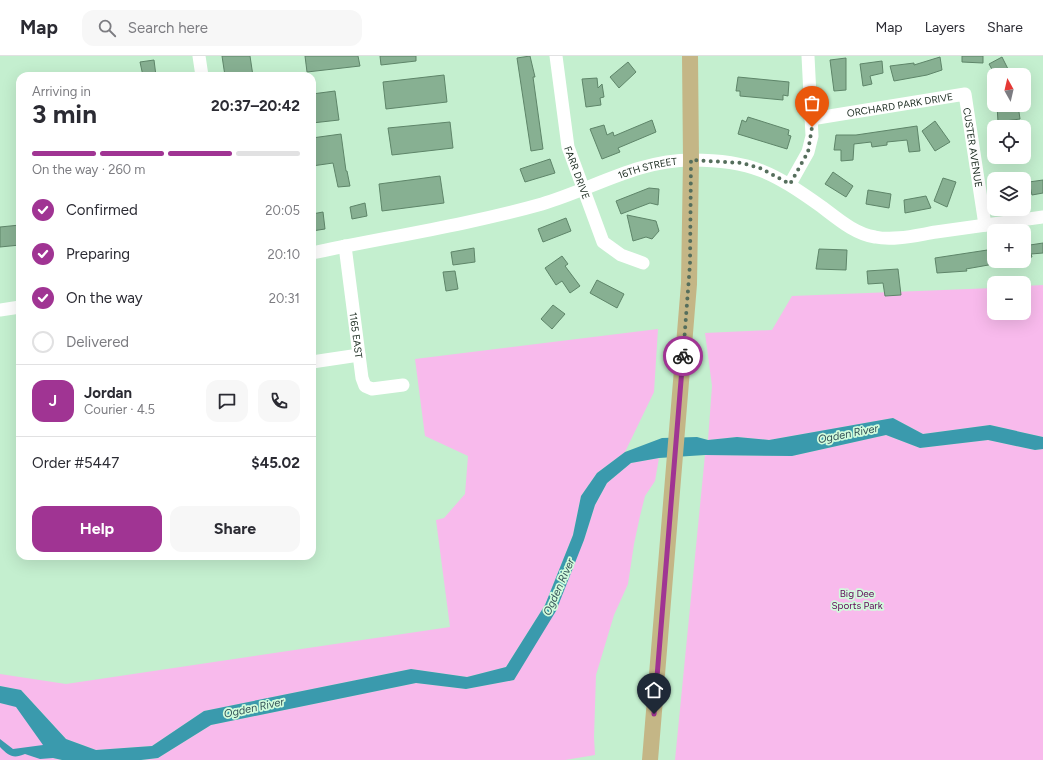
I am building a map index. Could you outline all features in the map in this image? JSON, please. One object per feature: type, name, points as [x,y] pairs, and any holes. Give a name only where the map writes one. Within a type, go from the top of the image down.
[{"type":"main road","points":[[650,760],[689,284],[691,160],[690,56]]},
{"type":"street","points":[[199,56],[201,72]]},
{"type":"street","name":"FARR DRIVE","points":[[556,56],[568,147],[603,242],[621,255],[643,263]]},
{"type":"street","points":[[790,184],[808,152],[812,136],[808,56]]},
{"type":"street","name":"ORCHARD PARK DRIVE","points":[[811,119],[965,94]]},
{"type":"street","name":"CUSTER AVENUE","points":[[965,94],[985,225]]},
{"type":"street","name":"16TH STREET","points":[[316,252],[512,212],[545,203],[636,168],[658,163],[691,160],[742,163],[760,168],[790,184],[853,230],[875,238],[902,237],[1043,217]]},
{"type":"street","name":"1165 EAST","points":[[345,246],[362,378],[368,388],[403,385]]},
{"type":"street","points":[[0,310],[16,308]]},
{"type":"street","points":[[316,361],[359,355]]},
{"type":"green space","points":[[1043,285],[1043,437],[990,425],[923,434],[893,418],[769,440],[737,437],[708,440],[712,386],[705,333],[772,330],[792,296],[987,288],[987,320],[1031,320],[1031,286]]},
{"type":"green space","points":[[658,329],[654,392],[625,452],[597,473],[581,496],[573,535],[545,605],[506,667],[467,677],[411,669],[204,711],[152,746],[96,750],[66,739],[21,690],[0,686],[0,674],[66,684],[450,627],[436,520],[444,518],[465,494],[468,456],[425,436],[415,359]]},
{"type":"green space","name":"Big Dee Sports Park","points":[[886,435],[920,448],[988,440],[1035,450],[1043,449],[1043,760],[675,760],[705,455],[792,456]]},
{"type":"green space","points":[[659,458],[655,481],[645,496],[640,516],[628,584],[614,615],[596,675],[594,737],[595,755],[565,760],[141,760],[158,758],[211,725],[416,683],[466,689],[514,680],[584,540],[595,505],[607,483],[631,463]]},
{"type":"green space","points":[[0,703],[16,706],[53,758],[62,760],[0,760]]},
{"type":"water","name":"Ogden River","points":[[893,418],[923,434],[990,425],[1043,437],[1043,449],[1035,450],[988,440],[920,448],[886,435],[792,456],[705,455],[659,458],[631,463],[607,483],[595,505],[584,540],[556,611],[514,680],[466,689],[416,683],[211,725],[158,758],[141,760],[40,759],[25,754],[11,756],[0,747],[0,739],[13,749],[43,745],[16,707],[0,703],[0,686],[21,690],[66,739],[96,750],[152,746],[204,711],[411,669],[467,677],[506,667],[545,605],[573,535],[581,496],[597,473],[625,452],[662,438],[697,437],[708,440],[737,437],[769,440]]},
{"type":"building","points":[[222,56],[250,56],[252,72],[224,72]]},
{"type":"building","points":[[305,56],[358,56],[360,66],[307,72]]},
{"type":"building","points":[[380,56],[416,56],[416,61],[381,65]]},
{"type":"building","points":[[530,56],[535,77],[533,77],[543,149],[531,151],[517,58]]},
{"type":"building","points":[[962,56],[983,56],[983,63],[962,62]]},
{"type":"building","points":[[940,57],[942,70],[927,75],[894,81],[890,66],[914,63],[914,65]]},
{"type":"building","points":[[1002,57],[1008,68],[991,68],[989,64]]},
{"type":"building","points":[[846,58],[846,90],[834,91],[830,60]]},
{"type":"building","points":[[154,60],[156,72],[142,72],[140,62]]},
{"type":"building","points":[[882,61],[883,73],[870,76],[872,84],[863,86],[860,64]]},
{"type":"building","points":[[628,62],[636,72],[619,88],[610,77]]},
{"type":"building","points":[[444,75],[447,102],[386,109],[383,82]]},
{"type":"building","points":[[738,77],[789,82],[788,96],[783,95],[783,100],[740,96],[740,91],[736,91]]},
{"type":"building","points":[[597,78],[598,88],[602,84],[604,97],[600,98],[601,105],[586,107],[582,79]]},
{"type":"building","points":[[335,91],[339,120],[316,123],[316,93]]},
{"type":"building","points":[[997,112],[1019,112],[1020,119],[998,120]]},
{"type":"building","points":[[748,117],[789,130],[788,135],[791,136],[787,149],[738,134],[742,120],[746,122]]},
{"type":"building","points":[[652,120],[656,132],[618,148],[620,152],[602,159],[590,129],[604,125],[607,135],[613,132],[614,136]]},
{"type":"building","points":[[935,121],[950,142],[935,151],[922,131]]},
{"type":"building","points":[[450,122],[453,148],[392,155],[388,128]]},
{"type":"building","points":[[917,126],[920,151],[909,152],[907,140],[887,142],[887,145],[872,147],[871,142],[854,144],[853,160],[841,161],[841,150],[834,150],[836,135],[856,135]]},
{"type":"building","points":[[341,134],[346,171],[350,186],[338,187],[333,163],[316,165],[316,137]]},
{"type":"building","points":[[550,159],[555,173],[525,182],[520,169]]},
{"type":"building","points":[[833,172],[853,186],[846,197],[825,184]]},
{"type":"building","points":[[440,176],[444,203],[382,211],[379,184]]},
{"type":"building","points":[[943,178],[956,182],[947,207],[934,201]]},
{"type":"building","points":[[1043,180],[1043,193],[1032,195],[1031,182]]},
{"type":"building","points":[[649,188],[659,189],[658,205],[650,203],[621,214],[616,201]]},
{"type":"building","points":[[868,190],[891,194],[889,208],[866,204]]},
{"type":"building","points":[[926,196],[931,208],[905,213],[904,200]]},
{"type":"building","points":[[365,203],[367,216],[352,219],[350,207]]},
{"type":"building","points":[[323,212],[325,229],[316,230],[316,213]]},
{"type":"building","points":[[627,215],[656,221],[659,231],[652,239],[646,237],[633,241]]},
{"type":"building","points":[[566,218],[571,231],[543,242],[538,229]]},
{"type":"building","points":[[16,225],[16,245],[0,247],[0,227]]},
{"type":"building","points":[[1043,243],[1043,253],[1031,254],[1031,245]]},
{"type":"building","points":[[474,248],[475,262],[453,265],[451,252]]},
{"type":"building","points":[[819,249],[847,250],[846,270],[816,269]]},
{"type":"building","points":[[987,250],[987,265],[966,269],[967,271],[937,273],[935,258]]},
{"type":"building","points":[[562,256],[568,264],[565,266],[580,286],[570,293],[562,281],[556,285],[545,268]]},
{"type":"building","points":[[898,269],[901,295],[885,296],[883,283],[868,284],[867,271]]},
{"type":"building","points":[[455,271],[458,289],[446,291],[443,272]]},
{"type":"building","points":[[597,280],[624,294],[617,308],[590,293]]},
{"type":"building","points":[[553,305],[565,314],[552,329],[541,319]]},
{"type":"way so far","points":[[683,356],[690,264],[691,160],[742,163],[760,168],[790,184],[808,152],[812,136],[812,127]]},
{"type":"route","points":[[654,714],[683,356]]}]
